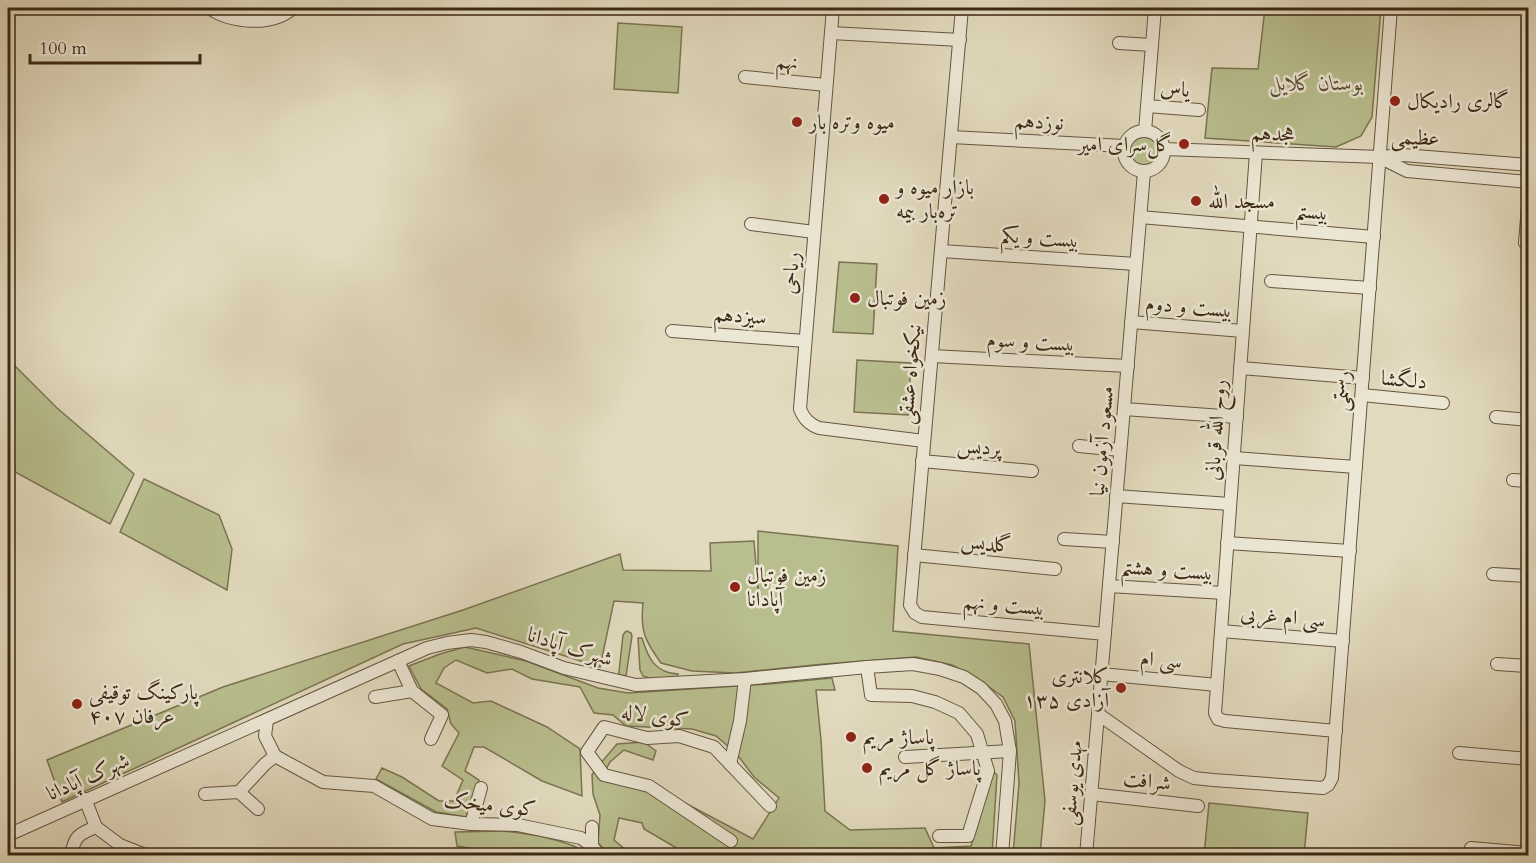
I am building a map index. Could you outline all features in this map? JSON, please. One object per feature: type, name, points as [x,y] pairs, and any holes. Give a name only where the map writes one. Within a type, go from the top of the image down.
[{"type":"street","points":[[209,8],[227,16],[248,21],[270,19],[293,8]]},
{"type":"street","name":"ریاحی","points":[[832,8],[800,409],[807,421],[819,428],[924,441]]},
{"type":"street","name":"نیکخواه عشقی","points":[[910,601],[962,8]]},
{"type":"street","points":[[1146,131],[1155,8]]},
{"type":"street","points":[[1238,8],[1248,8]]},
{"type":"street","name":"رستمی","points":[[1098,714],[1179,771],[1194,778],[1323,788],[1332,778],[1391,8]]},
{"type":"street","points":[[831,33],[960,40]]},
{"type":"street","points":[[1119,43],[1152,45]]},
{"type":"street","name":"نهم","points":[[745,77],[826,85]]},
{"type":"street","name":"یاس","points":[[1148,106],[1199,110]]},
{"type":"street","points":[[1146,131],[1158,137],[1164,149],[1161,162],[1151,171],[1144,172],[1128,164],[1124,146],[1132,135],[1146,131]]},
{"type":"street","name":"نوزدهم","points":[[951,137],[1124,146]]},
{"type":"street","name":"هجدهم","points":[[1164,149],[1380,157]]},
{"type":"street","name":"روح الله قربانی","points":[[1256,153],[1215,710],[1216,716],[1222,720],[1336,731]]},
{"type":"street","name":"عظیمی","points":[[1380,157],[1403,155],[1528,165]]},
{"type":"street","name":"عظیمی","points":[[1380,157],[1407,171],[1528,182]]},
{"type":"street","name":"مسعود آزمون نیا","points":[[1098,714],[1144,172]]},
{"type":"street","points":[[1525,243],[1528,206]]},
{"type":"street","name":"بیستم","points":[[1140,217],[1374,237]]},
{"type":"street","points":[[751,224],[814,231]]},
{"type":"street","name":"بیست و یکم","points":[[941,251],[1136,264]]},
{"type":"street","points":[[1271,281],[1370,288]]},
{"type":"street","name":"بیست و دوم","points":[[1131,322],[1243,332]]},
{"type":"street","name":"سیزدهم","points":[[672,331],[805,341]]},
{"type":"street","name":"بیست و سوم","points":[[932,356],[1128,366]]},
{"type":"street","points":[[1240,368],[1363,378]]},
{"type":"street","name":"دلگشا","points":[[1362,395],[1443,403]]},
{"type":"street","points":[[1124,409],[1237,417]]},
{"type":"street","points":[[1496,417],[1528,420]]},
{"type":"street","points":[[1079,446],[1120,450]]},
{"type":"street","points":[[1234,458],[1356,467]]},
{"type":"street","name":"پردیس","points":[[922,461],[1032,471]]},
{"type":"street","points":[[1513,480],[1528,481]]},
{"type":"street","points":[[1116,496],[1230,504]]},
{"type":"street","points":[[1064,539],[1113,542]]},
{"type":"street","points":[[1227,543],[1350,551]]},
{"type":"street","name":"گلدیس","points":[[914,555],[1055,569]]},
{"type":"street","points":[[1493,574],[1528,576]]},
{"type":"street","name":"بیست و هشتم","points":[[1109,586],[1224,593]]},
{"type":"street","name":"بیست و نهم","points":[[910,601],[913,610],[922,617],[1105,634]]},
{"type":"street","name":"سی ام غربی","points":[[1221,631],[1343,641]]},
{"type":"street","name":"شهرک آپادانا","points":[[8,835],[427,648],[471,640],[521,652],[564,668],[636,685],[745,679],[913,664],[940,669],[964,677],[981,688],[996,704],[1005,721],[1010,751],[1002,855]]},
{"type":"street","points":[[398,661],[412,691],[442,715],[431,739]]},
{"type":"street","points":[[1497,664],[1528,666]]},
{"type":"street","points":[[867,667],[871,695],[912,696],[935,702],[959,713],[977,734],[988,771],[968,836],[939,836]]},
{"type":"street","name":"سی ام","points":[[1101,674],[1217,685]]},
{"type":"street","points":[[730,764],[740,721],[745,679]]},
{"type":"street","points":[[375,697],[412,691]]},
{"type":"street","name":"مهدی یوسفی","points":[[1086,855],[1098,714]]},
{"type":"street","points":[[205,794],[239,792],[275,756],[265,736],[267,720]]},
{"type":"street","name":"کوی لاله","points":[[731,841],[649,786],[604,775],[588,752],[604,727],[647,738],[679,736],[714,747],[770,806]]},
{"type":"street","points":[[905,758],[1010,751]]},
{"type":"street","points":[[1459,753],[1528,759]]},
{"type":"street","name":"کوی میخک","points":[[275,756],[322,782],[374,786],[432,819],[471,824],[518,825],[581,838],[596,851]]},
{"type":"street","points":[[471,824],[481,788]]},
{"type":"street","points":[[239,792],[258,809]]},
{"type":"street","name":"شرافت","points":[[1091,794],[1198,806]]},
{"type":"street","points":[[85,800],[96,827],[117,850],[148,855]]},
{"type":"street","points":[[71,855],[72,845],[80,833],[96,827]]},
{"type":"street","points":[[592,827],[596,851]]},
{"type":"street","points":[[1470,848],[1528,853]]},
{"type":"green space","name":"بوستان گلایل","points":[[1265,8],[1381,8],[1372,117],[1361,136],[1336,147],[1205,138],[1212,68],[1258,69]]},
{"type":"green space","points":[[618,23],[682,27],[678,93],[614,89]]},
{"type":"green space","points":[[1144,137],[1150,138],[1158,146],[1158,158],[1150,166],[1144,167],[1138,166],[1130,158],[1129,152],[1130,146],[1138,138]]},
{"type":"green space","name":"زمین فوتبال","points":[[839,262],[877,264],[873,334],[833,332]]},
{"type":"green space","points":[[8,359],[57,408],[134,474],[110,524],[8,468]]},
{"type":"green space","points":[[857,360],[911,363],[908,415],[854,412]]},
{"type":"green space","points":[[144,479],[219,515],[232,549],[227,590],[120,532]]},
{"type":"green space","points":[[758,531],[898,546],[893,631],[1029,644],[1045,801],[1040,855],[1013,855],[1019,783],[1015,721],[1003,697],[979,680],[952,665],[916,657],[735,673],[692,671],[661,663],[645,635],[642,621],[643,603],[614,601],[600,667],[476,628],[403,644],[62,802],[47,760],[223,687],[463,610],[620,554],[623,570],[711,571],[710,543],[754,541],[758,590]]},
{"type":"green space","points":[[627,631],[632,636],[626,676],[619,675],[619,672],[623,635]]},
{"type":"green space","points":[[638,638],[642,638],[654,663],[664,671],[678,674],[677,679],[643,676],[640,670]]},
{"type":"green space","points":[[465,647],[526,661],[598,688],[628,693],[832,678],[835,690],[816,690],[825,811],[850,830],[925,828],[934,848],[971,846],[993,771],[997,775],[992,855],[694,855],[680,850],[644,829],[642,823],[619,818],[614,840],[632,855],[610,855],[598,843],[600,815],[593,794],[592,775],[617,744],[644,742],[656,751],[653,760],[624,750],[610,762],[605,771],[685,803],[753,839],[779,798],[754,777],[736,753],[716,736],[692,729],[626,726],[613,715],[594,713],[580,687],[532,679],[512,669],[487,673],[456,660],[444,668],[436,683],[473,703],[491,701],[547,727],[580,749],[582,796],[542,781],[484,747],[474,747],[465,771],[479,780],[466,817],[436,812],[376,779],[382,768],[402,777],[439,801],[454,801],[463,780],[442,766],[459,733],[451,724],[447,709],[421,689],[409,666]]},
{"type":"green space","points":[[1209,803],[1308,813],[1304,855],[1204,855]]},
{"type":"green space","points":[[503,831],[560,841],[581,849],[589,855],[511,855],[457,846],[455,832]]},
{"type":"place","name":"گالری رادیکال","points":[[1395,101]]},
{"type":"place","name":"میوه وتره بار","points":[[797,122]]},
{"type":"place","name":"گل‌سرای امیر","points":[[1184,144]]},
{"type":"place","name":"بازار میوه و تره‌بار بیمه","points":[[884,199]]},
{"type":"place","name":"مسجد الله","points":[[1196,201]]},
{"type":"place","name":"زمین فوتبال","points":[[855,298]]},
{"type":"place","name":"زمین فوتبال آپادانا","points":[[735,587]]},
{"type":"place","name":"کلانتری ۱۳۵ آزادی","points":[[1121,688]]},
{"type":"place","name":"پارکینگ توقیفی عرفان ۴۰۷","points":[[77,704]]},
{"type":"place","name":"پاساژ مریم","points":[[851,737]]},
{"type":"place","name":"پاساژ گل مریم","points":[[867,768]]}]
